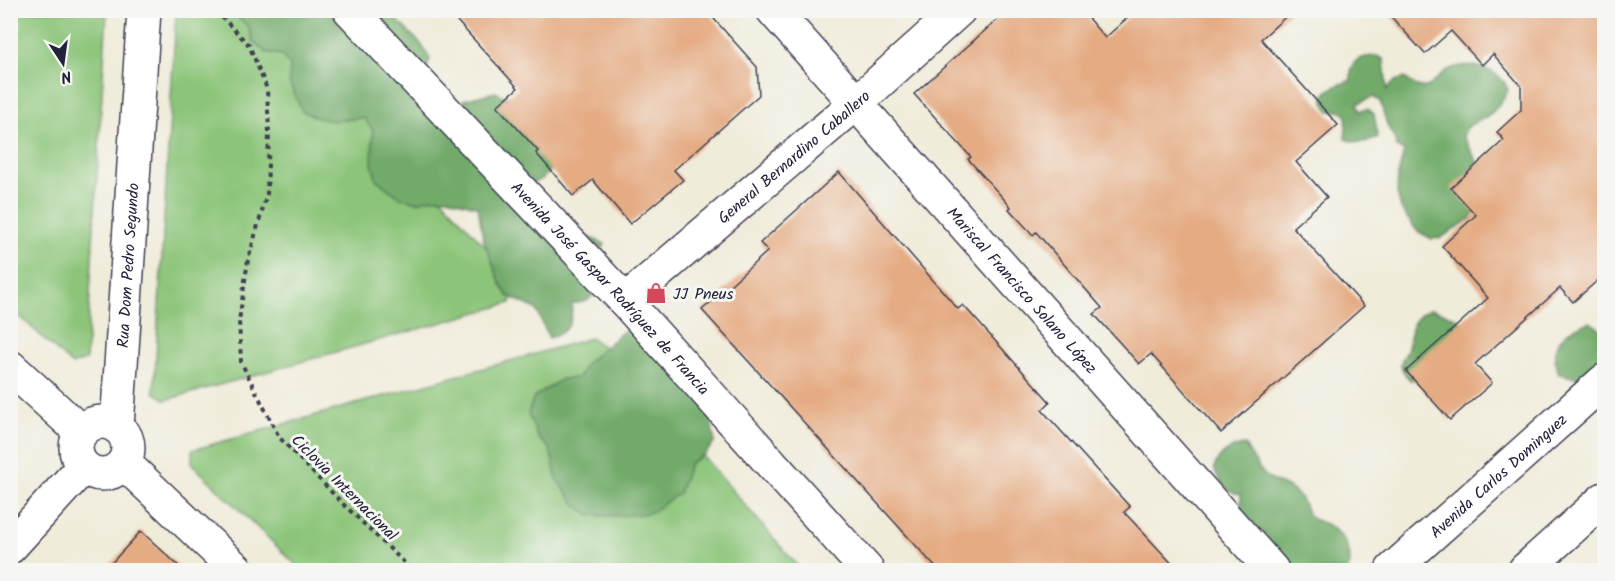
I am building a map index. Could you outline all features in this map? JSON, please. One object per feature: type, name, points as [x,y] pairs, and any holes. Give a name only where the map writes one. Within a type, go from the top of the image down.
[{"type":"street","name":"Rua Dom Pedro Segundo","points":[[117,427],[144,10]]},
{"type":"street","name":"Avenida José Gaspar Rodríguez de Francia","points":[[350,10],[625,301],[867,570]]},
{"type":"street","name":"Mariscal Francisco Solano López","points":[[773,10],[1272,570]]},
{"type":"street","name":"General Bernardino Caballero","points":[[625,301],[855,104],[959,10]]},
{"type":"street","points":[[10,367],[81,432]]},
{"type":"street","name":"Avenida Carlos Dominguez","points":[[1392,570],[1605,381]]},
{"type":"street","points":[[94,423],[107,423],[117,427],[124,435],[129,447],[124,463],[113,472],[104,474],[92,473],[83,467],[76,454],[76,445],[81,432],[94,423]]},
{"type":"street","points":[[124,463],[237,570]]},
{"type":"street","points":[[10,547],[83,467]]},
{"type":"street","points":[[1525,570],[1605,499]]},
{"type":"path","name":"Ciclovia Internacional","points":[[215,10],[249,45],[267,88],[269,133],[267,194],[248,260],[239,321],[241,362],[279,437],[341,502],[412,570]]},
{"type":"green space","points":[[10,11],[107,11],[86,360],[72,365],[11,308]]},
{"type":"green space","points":[[176,11],[270,11],[516,280],[511,303],[166,400],[154,392]]},
{"type":"green space","points":[[234,11],[388,11],[421,44],[430,59],[425,74],[415,86],[410,101],[468,131],[463,100],[495,92],[511,99],[553,167],[542,179],[516,194],[513,210],[529,212],[605,244],[598,259],[598,290],[587,301],[572,304],[570,322],[565,330],[549,338],[536,309],[508,296],[500,283],[483,238],[478,207],[448,198],[432,198],[418,202],[402,198],[389,190],[376,179],[372,164],[373,131],[364,118],[332,121],[317,118],[302,111],[289,82],[290,66],[281,55],[265,52],[253,41],[248,26],[235,15]]},
{"type":"green space","points":[[1377,56],[1384,59],[1387,90],[1394,82],[1405,78],[1417,86],[1426,87],[1445,72],[1456,67],[1474,66],[1491,71],[1504,82],[1508,90],[1496,108],[1486,117],[1470,125],[1463,136],[1479,165],[1480,206],[1470,219],[1441,238],[1432,239],[1417,231],[1401,209],[1397,192],[1398,175],[1404,151],[1396,147],[1380,101],[1373,97],[1357,104],[1360,111],[1368,109],[1374,114],[1378,137],[1362,142],[1345,139],[1347,115],[1339,111],[1330,111],[1325,104],[1325,94],[1328,91],[1351,80],[1352,68],[1356,60]]},
{"type":"green space","points":[[1430,309],[1455,317],[1462,323],[1418,380],[1410,380],[1402,368],[1402,361],[1416,319]]},
{"type":"green space","points":[[637,320],[705,365],[713,379],[716,396],[712,427],[715,442],[704,455],[690,463],[679,493],[652,512],[636,515],[590,515],[576,505],[557,480],[550,449],[538,438],[528,413],[534,397],[562,379],[578,378],[586,363]]},
{"type":"green space","points":[[1590,322],[1604,332],[1604,357],[1595,360],[1591,371],[1582,379],[1559,374],[1555,355],[1560,340],[1572,329]]},
{"type":"green space","points":[[591,338],[615,354],[801,570],[301,570],[192,464],[192,450]]},
{"type":"green space","points":[[1245,445],[1257,466],[1266,476],[1294,492],[1300,498],[1310,517],[1332,528],[1342,538],[1350,557],[1348,570],[1285,570],[1273,558],[1267,535],[1253,528],[1241,516],[1241,494],[1227,489],[1214,468],[1219,458],[1226,452]]},
{"type":"building","points":[[447,10],[706,10],[757,67],[759,95],[674,170],[683,180],[630,224],[593,180],[573,196],[536,153],[538,151],[497,106],[518,88]]},
{"type":"building","points":[[1008,10],[1081,10],[1105,38],[1136,10],[1293,10],[1261,39],[1338,125],[1296,162],[1327,197],[1293,227],[1364,306],[1221,433],[1151,354],[1139,364],[1094,314],[1102,308],[1036,232],[1033,235],[1009,209],[1011,207],[968,159],[971,157],[914,94]]},
{"type":"building","points":[[1385,10],[1605,10],[1605,274],[1573,302],[1560,288],[1475,364],[1492,383],[1450,420],[1406,371],[1488,298],[1442,246],[1476,215],[1451,188],[1504,140],[1497,132],[1521,110],[1521,86],[1493,54],[1482,65],[1451,31],[1425,54]]},
{"type":"building","points":[[839,172],[958,309],[963,305],[1050,402],[1042,410],[1130,507],[1124,512],[1178,570],[938,570],[702,310],[768,251],[760,243]]},
{"type":"building","points":[[141,531],[183,570],[105,570]]},
{"type":"place","name":"JJ Pneus","points":[[656,293]]}]
